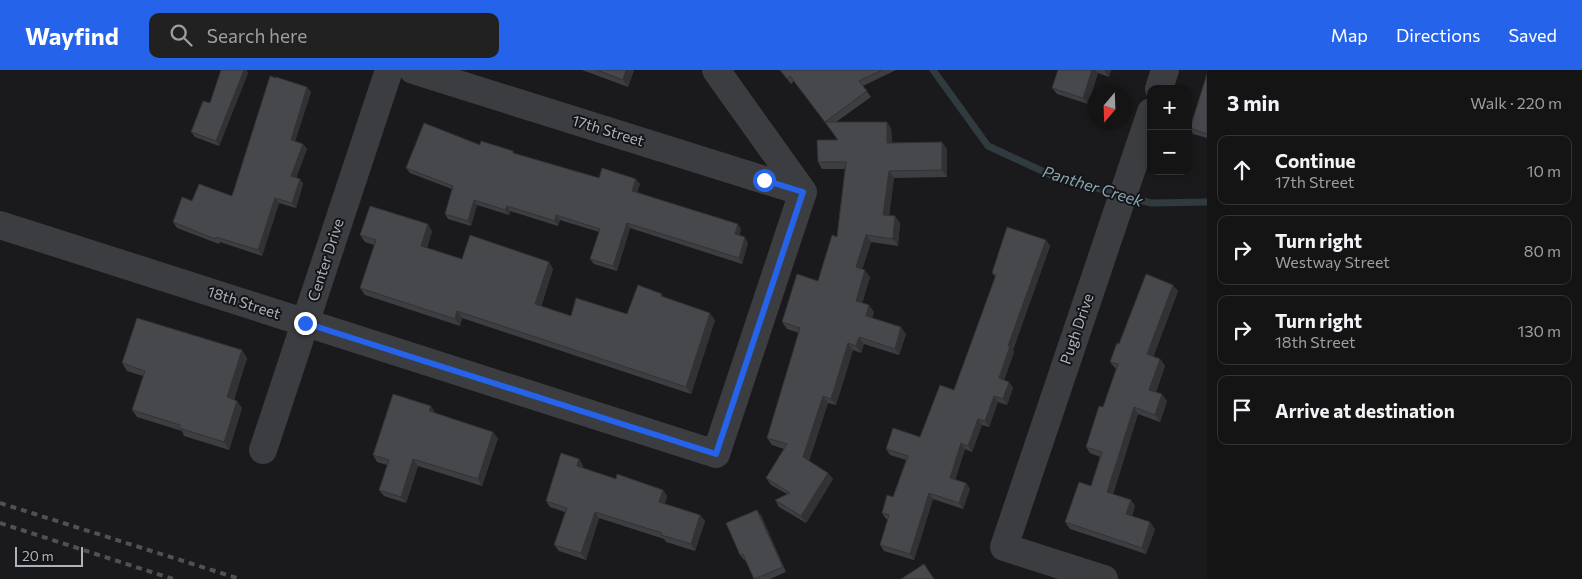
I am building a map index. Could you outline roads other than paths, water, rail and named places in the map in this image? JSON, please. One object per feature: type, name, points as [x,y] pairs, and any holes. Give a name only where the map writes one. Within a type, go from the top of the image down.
[{"type":"street","name":"Center Drive","points":[[263,450],[389,70]]},
{"type":"street","name":"17th Street","points":[[413,70],[803,192]]},
{"type":"street","points":[[716,70],[803,192]]},
{"type":"street","points":[[1159,85],[1165,70]]},
{"type":"street","name":"Pugh Drive","points":[[1104,579],[1004,547],[1147,124]]},
{"type":"street","name":"18th Street","points":[[0,225],[716,454],[803,192]]},
{"type":"waterway","name":"Panther Creek","points":[[933,70],[988,146],[1053,176],[1118,194]]},
{"type":"waterway","name":"Panther Creek","points":[[1128,197],[1151,203],[1207,202]]},
{"type":"railway","points":[[0,503],[240,579]]},
{"type":"railway","points":[[0,523],[173,579]]}]
